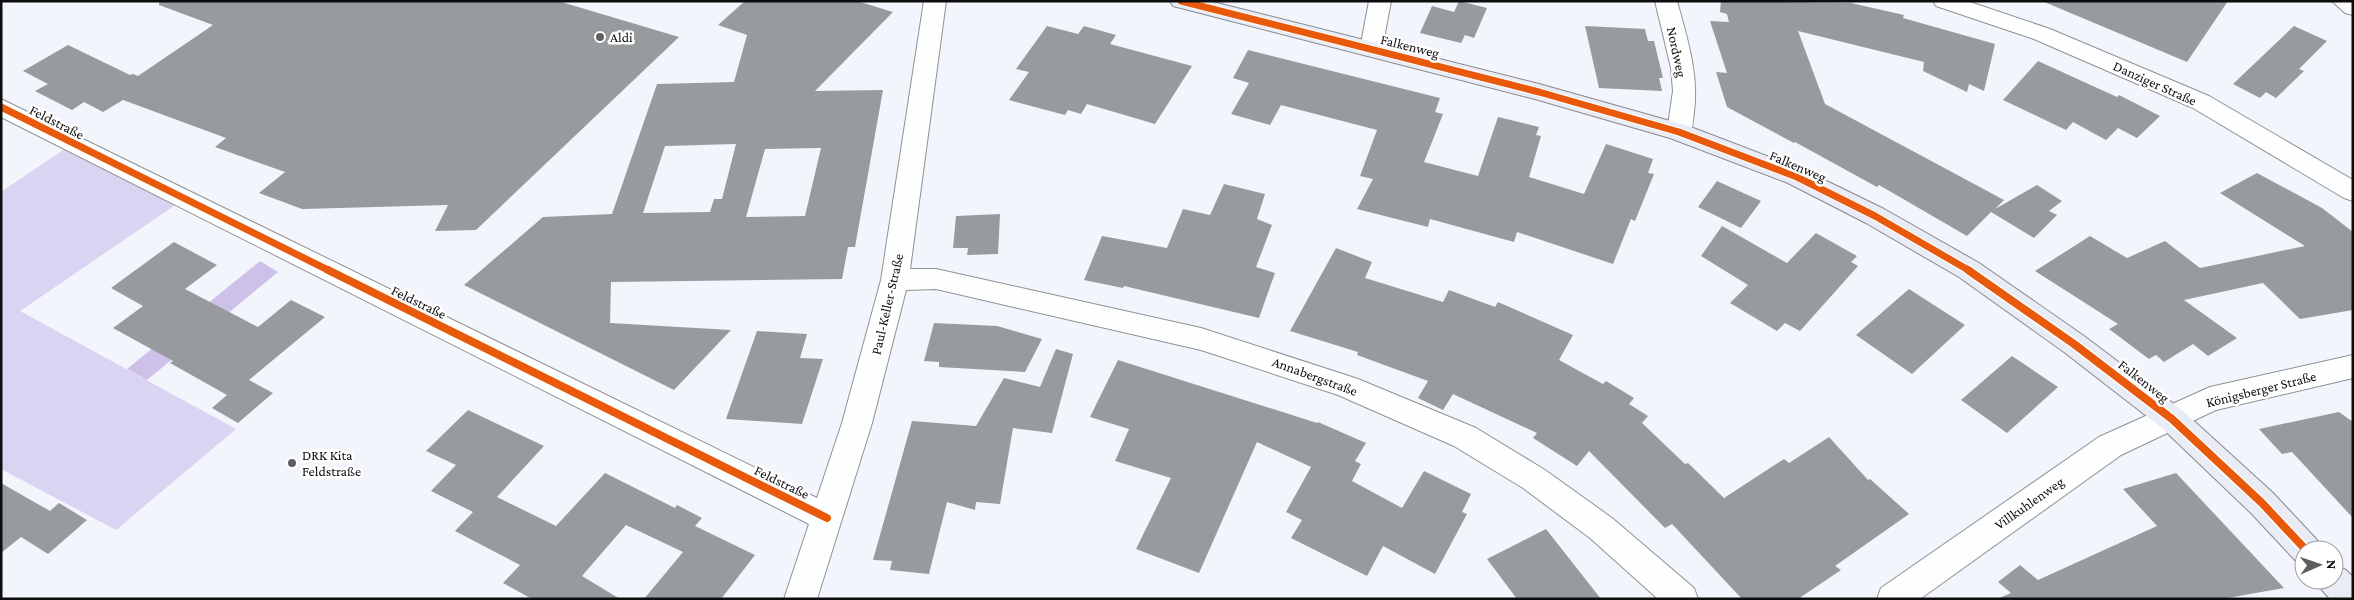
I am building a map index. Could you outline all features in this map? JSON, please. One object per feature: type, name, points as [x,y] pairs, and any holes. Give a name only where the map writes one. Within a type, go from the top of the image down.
[{"type":"main road","name":"Falkenweg","points":[[1181,1],[1539,92],[1679,132],[1797,177],[1875,216],[1969,270],[2074,344],[2172,419],[2262,503],[2297,540]]},
{"type":"street","name":"Paul-Keller-Straße","points":[[800,599],[858,423],[895,280],[935,1]]},
{"type":"street","points":[[1371,49],[1380,1]]},
{"type":"street","name":"Nordweg","points":[[1666,1],[1684,68],[1685,91],[1679,132]]},
{"type":"street","name":"Danziger Straße","points":[[1944,1],[2042,34],[2200,102],[2353,192]]},
{"type":"street","points":[[2343,1],[2353,8]]},
{"type":"street","name":"Feldstraße","points":[[1,107],[826,518]]},
{"type":"street","name":"Annabergstraße","points":[[895,280],[936,279],[1108,317],[1201,339],[1272,360],[1348,387],[1464,436],[1534,479],[1601,528],[1682,599]]},
{"type":"street","name":"Königsberger Straße","points":[[2172,419],[2210,399],[2353,366]]},
{"type":"street","name":"Villkuhlenweg","points":[[1893,599],[2110,446],[2172,419]]},
{"type":"shaded area","points":[[72,144],[184,199],[20,311],[236,429],[116,530],[1,469],[1,192]]},
{"type":"shaded area","points":[[260,261],[278,272],[147,380],[127,369]]},
{"type":"building","points":[[159,1],[558,1],[679,37],[476,230],[435,231],[448,205],[302,209],[259,193],[285,172],[215,147],[226,138],[123,100],[103,112],[84,102],[72,110],[35,91],[48,84],[23,71],[68,45],[130,75],[138,76],[213,25],[159,5]]},
{"type":"building","points":[[745,1],[857,1],[893,12],[815,91],[883,90],[855,247],[848,247],[842,279],[611,282],[610,323],[731,330],[674,390],[464,285],[543,217],[612,214],[657,84],[734,82],[747,35],[718,25]],"holes":[[[736,144],[722,199],[714,199],[710,212],[643,213],[665,146]],[[821,148],[805,216],[746,217],[765,149]]]},
{"type":"building","points":[[1459,1],[1487,8],[1474,38],[1465,35],[1461,43],[1420,33],[1432,6],[1454,12]]},
{"type":"building","points":[[1721,1],[1851,3],[1904,15],[1903,18],[1995,44],[1984,91],[1969,84],[1967,92],[1923,71],[1924,62],[1798,31],[1825,104],[2004,200],[1995,209],[2037,185],[2062,201],[2049,211],[2057,215],[2034,238],[1991,212],[1967,236],[1879,185],[1877,187],[1727,107],[1716,72],[1727,73],[1710,21],[1729,22],[1727,14],[1720,12]]},
{"type":"building","points":[[2042,1],[2228,1],[2187,62]]},
{"type":"building","points":[[1047,26],[1078,34],[1084,26],[1116,35],[1110,44],[1192,66],[1155,124],[1087,104],[1081,114],[1068,110],[1065,115],[1009,100],[1029,72],[1016,69]]},
{"type":"building","points":[[1585,26],[1645,29],[1648,41],[1654,41],[1663,78],[1659,78],[1662,91],[1599,88]]},
{"type":"building","points":[[2294,26],[2327,41],[2299,69],[2304,71],[2276,98],[2266,92],[2260,98],[2233,84]]},
{"type":"building","points":[[1248,50],[1440,98],[1435,112],[1443,114],[1424,162],[1478,176],[1498,117],[1539,127],[1536,135],[1541,136],[1529,177],[1584,194],[1606,144],[1653,159],[1648,173],[1654,174],[1635,221],[1631,219],[1613,264],[1517,232],[1514,242],[1430,219],[1428,227],[1357,209],[1373,179],[1360,176],[1377,130],[1281,105],[1270,125],[1231,114],[1249,83],[1233,78]]},
{"type":"building","points":[[2038,61],[2117,97],[2119,95],[2160,116],[2137,138],[2118,128],[2106,140],[2073,122],[2066,130],[2003,100]]},
{"type":"building","points":[[2257,173],[2322,208],[2353,232],[2353,310],[2300,319],[2263,283],[2184,300],[2237,338],[2208,356],[2193,344],[2164,362],[2156,355],[2149,359],[2109,329],[2118,324],[2035,271],[2090,236],[2127,258],[2165,241],[2200,268],[2305,246],[2220,193]]},
{"type":"building","points":[[1717,181],[1761,201],[1741,228],[1698,207]]},
{"type":"building","points":[[1224,184],[1265,194],[1257,219],[1272,225],[1256,267],[1275,273],[1259,318],[1124,286],[1123,288],[1084,280],[1102,236],[1167,248],[1183,209],[1210,215]]},
{"type":"building","points":[[1000,214],[998,254],[967,255],[968,248],[953,248],[956,216]]},
{"type":"building","points":[[1722,226],[1787,263],[1816,233],[1857,256],[1851,262],[1858,266],[1800,331],[1785,323],[1777,331],[1730,303],[1748,285],[1701,256]]},
{"type":"building","points":[[174,242],[217,265],[185,289],[258,327],[291,300],[325,317],[249,380],[273,393],[238,423],[212,408],[227,395],[170,363],[173,361],[113,328],[143,306],[111,288]]},
{"type":"building","points":[[1336,248],[1372,262],[1365,278],[1443,302],[1449,290],[1495,307],[1498,302],[1573,335],[1559,360],[1603,384],[1606,381],[1634,398],[1629,404],[1648,416],[1642,423],[1685,464],[1688,463],[1724,498],[1784,459],[1789,463],[1829,437],[1868,480],[1870,479],[1909,514],[1835,566],[1841,570],[1798,599],[1742,599],[1672,524],[1665,528],[1589,451],[1577,466],[1533,438],[1537,433],[1453,394],[1443,410],[1418,398],[1428,381],[1357,355],[1358,352],[1290,331]]},
{"type":"building","points":[[1909,289],[1965,325],[1912,374],[1856,335]]},
{"type":"building","points":[[934,323],[997,326],[1042,339],[1025,372],[939,367],[939,362],[924,361]]},
{"type":"building","points":[[757,331],[807,334],[800,358],[823,359],[802,424],[726,419]]},
{"type":"building","points":[[1056,349],[1073,354],[1052,433],[1013,428],[1000,504],[976,502],[975,510],[947,502],[929,574],[890,570],[892,561],[873,560],[912,421],[976,426],[1004,378],[1040,387]]},
{"type":"building","points":[[2012,356],[2058,387],[2007,433],[1961,400]]},
{"type":"building","points":[[1118,360],[1318,422],[1366,443],[1355,461],[1361,464],[1352,481],[1402,508],[1424,471],[1471,494],[1462,512],[1467,514],[1435,574],[1383,546],[1367,576],[1291,538],[1302,520],[1286,512],[1311,467],[1257,442],[1199,573],[1136,549],[1171,478],[1115,461],[1129,429],[1090,417]]},
{"type":"building","points":[[468,410],[544,446],[497,497],[556,526],[605,473],[675,508],[677,505],[702,518],[695,526],[755,555],[721,599],[644,599],[683,552],[626,525],[582,576],[620,599],[532,599],[503,583],[520,565],[455,531],[473,512],[431,491],[456,465],[426,451]]},
{"type":"building","points":[[2339,412],[2353,422],[2353,518],[2292,452],[2282,454],[2259,429]]},
{"type":"building","points":[[2176,473],[2284,588],[2222,599],[1997,599],[2011,593],[1998,582],[2020,565],[2038,580],[2157,526],[2123,489]]},
{"type":"building","points":[[1,483],[50,511],[59,503],[87,520],[48,554],[21,537],[1,553]]},
{"type":"building","points":[[1546,529],[1601,599],[1517,599],[1487,559]]},
{"type":"cycle path","points":[[1181,1],[1539,92],[1679,132],[1797,177],[1875,216],[1969,270],[2074,344],[2172,419],[2262,503],[2297,540]]},
{"type":"cycle path","points":[[1,107],[827,518]]},
{"type":"place","name":"Aldi","points":[[600,37]]},
{"type":"place","name":"DRK Kita Feldstraße","points":[[292,463]]}]
